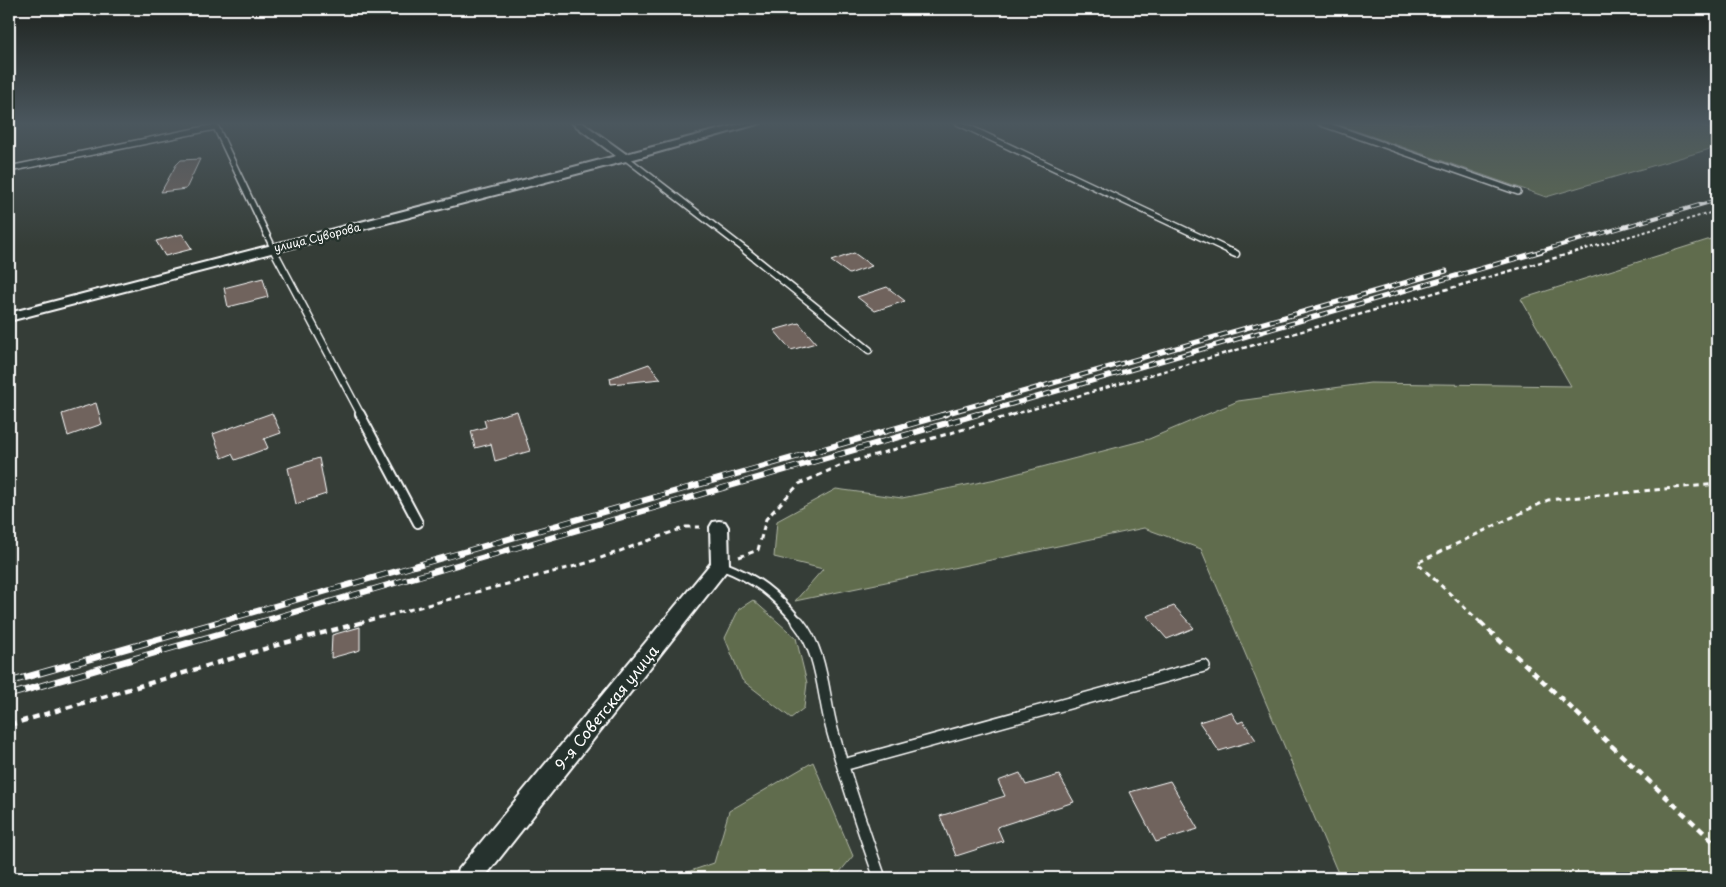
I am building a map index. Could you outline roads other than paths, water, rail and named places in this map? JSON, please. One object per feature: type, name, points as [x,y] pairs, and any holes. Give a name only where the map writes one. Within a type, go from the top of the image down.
[{"type":"street","name":"улица Суворова","points":[[9,317],[601,164]]},
{"type":"street","points":[[718,527],[720,565]]},
{"type":"street","name":"9-я Советская улица","points":[[468,878],[720,565]]},
{"type":"lane","points":[[9,169],[30,164]]},
{"type":"lane","points":[[233,164],[273,249],[418,522]]},
{"type":"lane","points":[[634,164],[716,226],[869,350]]},
{"type":"lane","points":[[1047,164],[1236,254]]},
{"type":"lane","points":[[1439,164],[1518,192]]},
{"type":"lane","points":[[720,565],[746,574],[766,589],[811,640],[820,670],[827,709],[842,765],[880,878]]},
{"type":"lane","points":[[842,765],[1204,666]]},
{"type":"railway","points":[[1537,252],[1717,200]]},
{"type":"railway","points":[[974,415],[1542,251]]},
{"type":"railway","points":[[941,415],[1446,271]]},
{"type":"railway","points":[[215,623],[946,414]]},
{"type":"railway","points":[[257,623],[978,414]]},
{"type":"railway","points":[[9,682],[219,622]]},
{"type":"railway","points":[[9,695],[261,622]]}]
